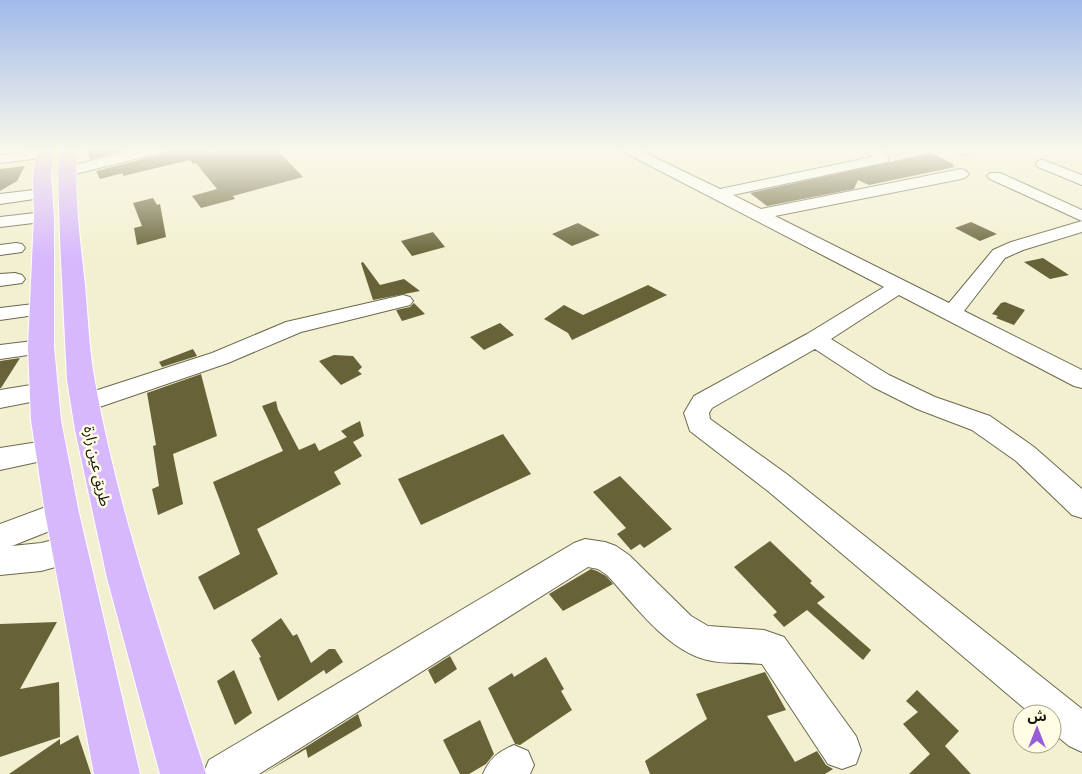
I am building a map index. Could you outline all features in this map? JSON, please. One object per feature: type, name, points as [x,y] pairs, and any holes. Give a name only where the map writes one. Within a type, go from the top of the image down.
[{"type":"main road","points":[[49,185],[43,205],[41,347],[43,392],[62,513],[117,774]]},
{"type":"main road","name":"طريق عين زارة","points":[[61,185],[71,248],[84,403],[113,535],[183,774]]},
{"type":"street","points":[[700,185],[950,314],[1076,372]]},
{"type":"street","points":[[718,194],[760,185]]},
{"type":"street","points":[[757,215],[906,185]]},
{"type":"street","points":[[1015,185],[1082,216]]},
{"type":"street","points":[[0,199],[43,205]]},
{"type":"street","points":[[0,222],[43,205]]},
{"type":"street","points":[[950,314],[999,254],[1017,246],[1082,226]]},
{"type":"street","points":[[898,287],[815,339],[703,402],[696,413],[699,424],[778,483],[1082,733]]},
{"type":"street","points":[[84,403],[220,358],[294,327],[403,301]]},
{"type":"street","points":[[0,314],[42,309]]},
{"type":"street","points":[[815,339],[881,381],[926,403],[981,424],[1025,454],[1082,506]]},
{"type":"street","points":[[0,352],[41,347]]},
{"type":"street","points":[[0,399],[43,392]]},
{"type":"street","points":[[0,459],[51,450]]},
{"type":"street","points":[[0,537],[62,513]]},
{"type":"street","points":[[0,561],[41,557],[70,550]]},
{"type":"street","points":[[223,774],[585,553],[605,556],[618,566],[679,628],[692,635],[710,644],[756,645],[772,648],[842,750]]},
{"type":"building","points":[[0,185],[10,185],[0,191]]},
{"type":"building","points":[[214,185],[273,185],[233,196],[235,199],[201,208],[192,196],[217,189]]},
{"type":"building","points":[[786,185],[856,185],[854,189],[767,206],[750,193]]},
{"type":"building","points":[[153,198],[157,205],[160,204],[166,237],[137,245],[134,228],[142,226],[133,203]]},
{"type":"building","points":[[971,222],[997,234],[980,241],[955,228]]},
{"type":"building","points":[[578,223],[600,235],[572,246],[552,234]]},
{"type":"building","points":[[433,232],[445,247],[412,256],[401,241]]},
{"type":"building","points":[[1043,258],[1069,275],[1050,279],[1024,262]]},
{"type":"building","points":[[363,262],[380,285],[404,279],[420,291],[373,300],[361,263]]},
{"type":"building","points":[[648,285],[667,295],[572,340],[568,333],[544,319],[564,305],[583,315]]},
{"type":"building","points":[[1005,302],[1025,310],[1014,325],[996,318],[998,316],[992,314],[1001,303]]},
{"type":"building","points":[[414,303],[425,314],[402,321],[396,310],[410,307]]},
{"type":"building","points":[[500,323],[514,335],[484,350],[470,337]]},
{"type":"building","points":[[193,349],[197,356],[162,367],[159,362]]},
{"type":"building","points":[[334,355],[353,356],[362,367],[358,371],[362,374],[341,385],[319,361]]},
{"type":"building","points":[[20,358],[1,388],[0,388],[0,361]]},
{"type":"building","points":[[201,374],[217,436],[173,454],[183,504],[158,515],[152,489],[159,486],[153,446],[156,445],[147,393]]},
{"type":"building","points":[[276,401],[278,410],[299,450],[315,443],[319,451],[347,437],[341,431],[360,421],[364,436],[353,442],[362,456],[334,472],[341,484],[257,529],[278,574],[214,610],[198,577],[240,554],[213,482],[283,451],[262,406]]},
{"type":"building","points":[[503,434],[531,474],[421,525],[398,479]]},
{"type":"building","points":[[620,476],[672,529],[644,548],[640,544],[631,550],[617,534],[626,528],[593,492]]},
{"type":"building","points":[[770,541],[812,581],[810,583],[825,597],[817,603],[871,650],[863,660],[807,610],[784,627],[773,615],[777,612],[734,567]]},
{"type":"building","points":[[591,569],[606,576],[613,584],[563,611],[549,594]]},
{"type":"building","points":[[281,618],[293,636],[297,634],[311,663],[329,649],[335,649],[343,662],[326,674],[324,670],[278,701],[259,658],[261,657],[251,640]]},
{"type":"building","points":[[57,622],[20,689],[59,682],[60,737],[0,757],[0,624]]},
{"type":"building","points":[[450,656],[457,669],[435,684],[428,670]]},
{"type":"building","points":[[546,657],[564,689],[561,691],[572,710],[520,745],[515,744],[488,688],[512,673],[514,677]]},
{"type":"building","points":[[234,670],[252,713],[235,725],[217,681]]},
{"type":"building","points":[[765,672],[786,710],[767,716],[795,762],[817,751],[826,765],[833,769],[825,774],[650,774],[645,761],[707,719],[696,694]]},
{"type":"building","points":[[917,690],[959,731],[945,746],[971,774],[909,774],[930,754],[903,724],[918,712],[906,701]]},
{"type":"building","points":[[358,714],[362,726],[308,758],[306,749],[263,774]]},
{"type":"building","points":[[480,720],[494,754],[486,764],[469,774],[460,774],[443,740]]},
{"type":"building","points":[[78,735],[91,774],[9,774],[60,739],[60,745]]}]
